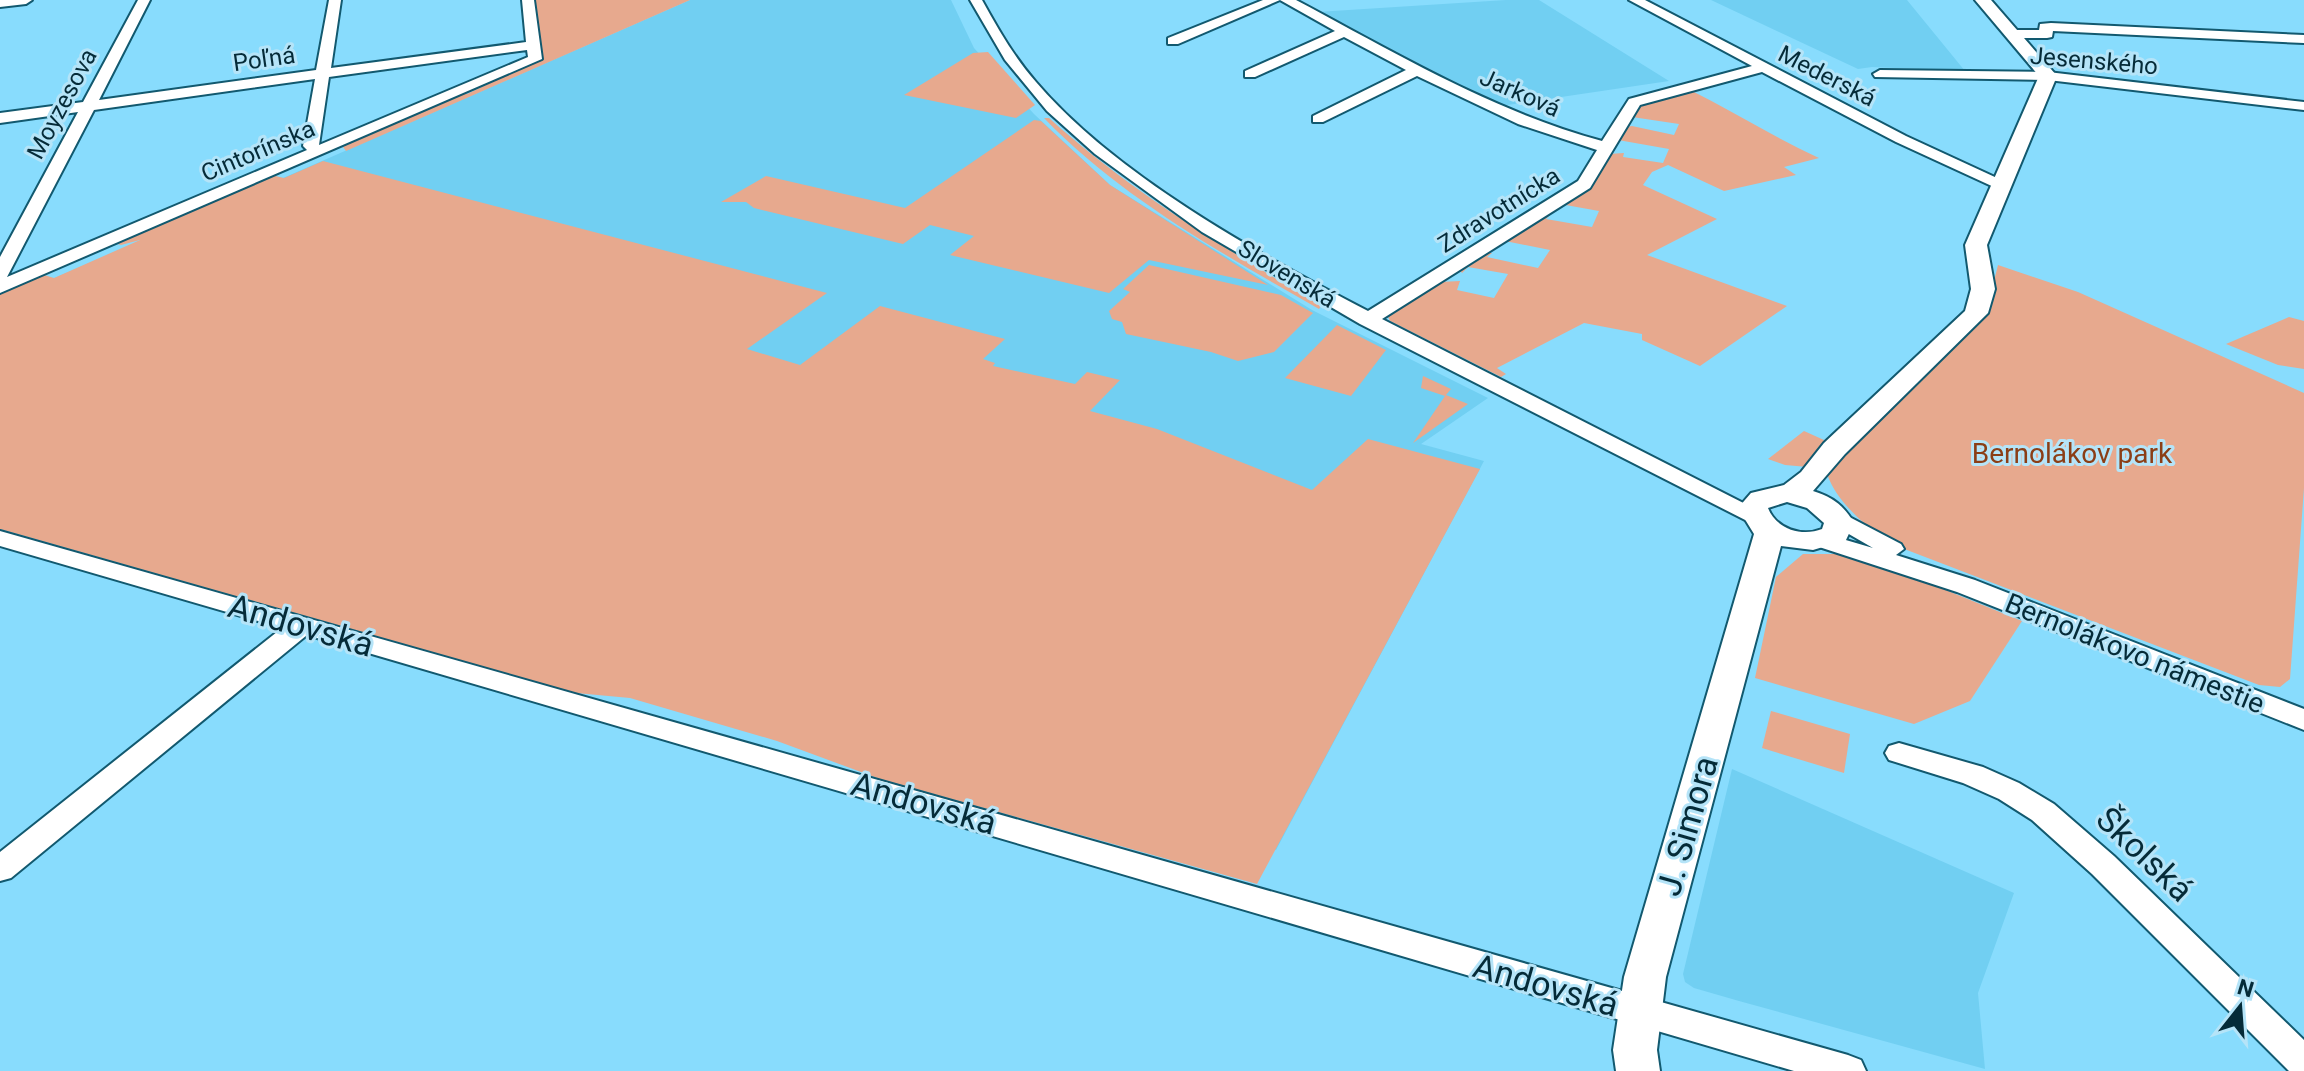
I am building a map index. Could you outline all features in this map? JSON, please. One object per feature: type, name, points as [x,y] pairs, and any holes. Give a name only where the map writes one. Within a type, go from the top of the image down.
[{"type":"main road","points":[[1770,510],[1825,465],[1834,449],[1976,313],[1983,289],[1976,245],[2048,76],[1983,0]]},
{"type":"main road","points":[[1824,526],[1825,465]]},
{"type":"main road","name":"Bernolákovo námestie","points":[[1770,510],[1824,526]]},
{"type":"main road","name":"Bernolákovo námestie","points":[[1770,510],[1783,536],[1824,526]]},
{"type":"main road","name":"J. Simora","points":[[1638,1071],[1635,1050],[1645,977],[1755,585],[1770,510]]},
{"type":"main road","name":"J. Simora","points":[[1755,585],[1783,557],[1824,526]]},
{"type":"street","points":[[0,3],[26,0]]},
{"type":"street","name":"Moyzesova","points":[[0,274],[144,0]]},
{"type":"street","points":[[318,152],[311,146],[335,0]]},
{"type":"street","points":[[528,0],[534,52]]},
{"type":"street","name":"Slovenská","points":[[976,0],[997,41],[1051,107],[1156,193],[1367,320],[1662,467],[1770,510]]},
{"type":"street","points":[[1173,41],[1274,0]]},
{"type":"street","name":"Jarková","points":[[1286,0],[1505,113],[1572,139],[1605,147]]},
{"type":"street","name":"Mederská","points":[[1635,0],[1901,139],[2002,184]]},
{"type":"street","points":[[2013,34],[2047,34],[2045,27],[2051,27],[2262,32],[2304,39]]},
{"type":"street","points":[[1250,74],[1346,31]]},
{"type":"street","name":"Poľná","points":[[0,118],[322,74],[534,52]]},
{"type":"street","name":"Cintorínska","points":[[0,287],[318,152],[534,52]]},
{"type":"street","name":"Zdravotnícka","points":[[1367,320],[1584,184],[1634,102],[1642,97],[1762,68]]},
{"type":"street","points":[[1318,119],[1419,69]]},
{"type":"street","name":"Jesenského","points":[[1880,74],[2048,76],[2304,106]]},
{"type":"street","name":"Bernolákovo námestie","points":[[1824,526],[1966,586],[2304,720]]},
{"type":"street","name":"Andovská","points":[[0,538],[1848,1071]]},
{"type":"street","points":[[0,869],[303,625]]},
{"type":"street","name":"Školská","points":[[1899,753],[1973,775],[2009,791],[2043,812],[2103,865],[2304,1063]]},
{"type":"shaded area","points":[[690,0],[951,0],[974,48],[1034,114],[1110,185],[1312,310],[1488,398],[1421,444],[1484,461],[1276,850],[0,302]]},
{"type":"shaded area","points":[[1539,0],[1669,81],[1501,106],[1317,12]]},
{"type":"shaded area","points":[[1711,0],[1907,0],[1965,71],[1858,69]]},
{"type":"shaded area","points":[[1732,769],[2014,893],[1978,993],[1985,1069],[1694,988],[1685,982],[1683,974]]},
{"type":"green space","points":[[535,0],[690,0],[346,151],[343,147],[348,142],[462,93],[467,94],[537,61],[542,51]]},
{"type":"green space","points":[[988,52],[1035,105],[1016,118],[904,95],[973,53]]},
{"type":"green space","points":[[1688,89],[1819,158],[1784,167],[1796,175],[1724,191],[1668,165],[1652,172],[1643,185],[1717,219],[1647,255],[1787,306],[1700,366],[1642,340],[1642,334],[1584,323],[1497,368],[1506,374],[1501,377],[1390,321],[1388,317],[1391,313],[1440,282],[1460,281],[1457,290],[1494,298],[1508,274],[1468,267],[1462,273],[1459,269],[1486,253],[1492,253],[1487,257],[1538,268],[1550,250],[1505,241],[1542,216],[1550,215],[1546,219],[1592,227],[1599,211],[1560,204],[1609,154],[1624,153],[1623,157],[1663,163],[1669,149],[1618,140],[1626,127],[1632,126],[1674,135],[1679,124],[1632,117],[1642,104]]},
{"type":"green space","points":[[1044,118],[1049,118],[1146,195],[1321,306],[1319,309],[1174,223],[1106,174]]},
{"type":"green space","points":[[1034,120],[1041,121],[1110,185],[1268,285],[1149,260],[1109,293],[950,255],[974,236],[930,225],[903,244],[754,208],[746,202],[721,202],[766,176],[905,208]]},
{"type":"green space","points":[[323,161],[827,293],[747,349],[800,365],[880,306],[1005,339],[983,359],[995,363],[993,366],[1075,384],[1087,372],[1120,380],[1090,411],[1157,429],[1312,490],[1368,439],[1480,469],[1257,884],[880,779],[777,741],[630,698],[576,693],[0,529],[0,292],[41,274],[54,278],[140,240],[121,245],[114,243],[271,175],[284,178]]},
{"type":"green space","points":[[1149,265],[1281,295],[1313,313],[1274,352],[1238,361],[1211,352],[1126,334],[1122,322],[1112,319],[1109,311],[1130,292],[1123,289]]},
{"type":"green space","name":"Bernolákov park","points":[[1998,265],[2078,292],[2304,393],[2304,488],[2290,679],[2280,687],[2259,685],[1886,542],[1852,512],[1838,494],[1827,474],[1985,317]]},
{"type":"green space","points":[[2289,317],[2304,321],[2304,369],[2278,365],[2226,344]]},
{"type":"green space","points":[[1337,325],[1386,350],[1351,396],[1285,378]]},
{"type":"green space","points":[[1423,376],[1451,389],[1446,395],[1468,404],[1413,443],[1445,396],[1421,388]]},
{"type":"green space","points":[[1804,431],[1824,440],[1808,467],[1785,465],[1768,459]]},
{"type":"green space","points":[[1803,554],[1857,554],[2022,621],[1970,701],[1914,724],[1755,678],[1776,577]]},
{"type":"green space","points":[[1771,711],[1850,734],[1844,773],[1762,748]]}]
